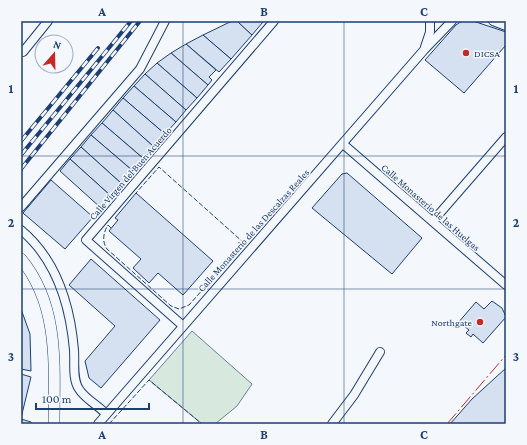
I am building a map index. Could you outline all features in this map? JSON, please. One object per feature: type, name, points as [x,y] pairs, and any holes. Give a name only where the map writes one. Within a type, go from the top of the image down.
[{"type":"main road","points":[[21,259],[37,282],[49,315],[53,348],[57,423]]},
{"type":"street","points":[[21,50],[23,52],[48,21]]},
{"type":"street","points":[[21,207],[140,70],[166,21]]},
{"type":"street","name":"Calle Virgen del Buen Acuerdo","points":[[182,325],[86,240],[274,21]]},
{"type":"street","points":[[424,50],[430,32],[430,21]]},
{"type":"street","points":[[424,50],[452,21]]},
{"type":"street","points":[[493,21],[506,26]]},
{"type":"street","name":"Calle Monasterio de las Descalzas Reales","points":[[98,424],[182,325],[343,144],[424,50]]},
{"type":"street","points":[[433,221],[506,137]]},
{"type":"street","name":"Calle Monasterio de las Huelgas","points":[[343,144],[506,285]]},
{"type":"street","points":[[21,230],[44,254],[62,286],[71,325],[77,385],[82,392],[106,414]]},
{"type":"street","points":[[332,424],[354,395],[380,352]]},
{"type":"shaded area","points":[[192,331],[252,384],[237,406],[215,424],[202,424],[149,380]]},
{"type":"building","points":[[232,21],[237,21],[252,35],[231,59],[203,35]]},
{"type":"building","points":[[237,21],[261,21],[263,22],[252,35]]},
{"type":"building","name":"DICSA","points":[[462,21],[473,21],[506,32],[506,45],[464,93],[425,60],[456,25]]},
{"type":"building","points":[[203,35],[231,59],[219,72],[186,44]]},
{"type":"building","points":[[186,44],[216,70],[209,77],[212,80],[208,85],[171,53]]},
{"type":"building","points":[[171,53],[208,85],[197,98],[157,63]]},
{"type":"building","points":[[157,63],[197,98],[186,110],[145,74]]},
{"type":"building","points":[[145,74],[186,110],[176,122],[134,86]]},
{"type":"building","points":[[134,86],[176,122],[165,134],[123,98]]},
{"type":"building","points":[[123,98],[165,134],[154,147],[113,110]]},
{"type":"building","points":[[113,110],[154,147],[144,159],[102,123]]},
{"type":"building","points":[[102,123],[144,159],[133,171],[91,135]]},
{"type":"building","points":[[91,135],[133,171],[122,184],[81,147]]},
{"type":"building","points":[[81,147],[122,184],[111,196],[70,159]]},
{"type":"building","points":[[70,159],[111,196],[101,208],[60,171]]},
{"type":"building","points":[[347,173],[422,238],[392,274],[312,208],[342,174]]},
{"type":"building","points":[[51,180],[93,217],[65,249],[23,213]]},
{"type":"building","points":[[136,193],[213,261],[183,295],[158,273],[149,283],[133,268],[141,259],[109,231],[118,220],[115,218]]},
{"type":"building","points":[[91,259],[160,320],[101,388],[89,378],[85,361],[115,326],[69,285]]},
{"type":"building","name":"Northgate","points":[[492,301],[502,308],[506,317],[483,343],[473,334],[471,337],[466,333],[469,330],[463,325],[461,327],[457,324],[476,302],[484,309]]},
{"type":"building","points":[[21,309],[30,334],[31,371],[21,369]]},
{"type":"building","points":[[506,368],[506,424],[450,424],[472,399]]},
{"type":"building","points":[[21,374],[31,377],[21,418]]},
{"type":"building","points":[[21,419],[31,422],[31,424],[21,424]]},
{"type":"railway","points":[[21,155],[131,21]]},
{"type":"railway","points":[[21,169],[140,21]]},
{"type":"railway","points":[[21,141],[98,48]]},
{"type":"fence","points":[[111,228],[108,225],[104,234],[104,243],[107,249],[171,306],[179,309],[189,305],[244,243],[159,167],[136,193]]},
{"type":"fence","points":[[109,424],[149,380],[202,424]]},
{"type":"power","points":[[447,424],[506,355]]},
{"type":"place","name":"DICSA","points":[[466,53]]},
{"type":"place","name":"Northgate","points":[[480,322]]}]
